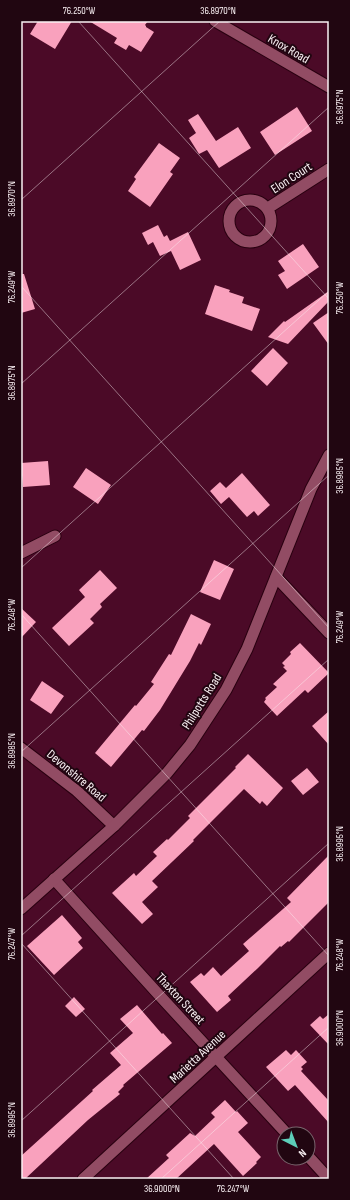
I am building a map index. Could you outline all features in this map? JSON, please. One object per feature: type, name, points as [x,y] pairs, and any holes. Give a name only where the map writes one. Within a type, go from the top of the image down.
[{"type":"street","name":"Knox Road","points":[[215,21],[329,87]]},
{"type":"street","name":"Elon Court","points":[[268,208],[329,169]]},
{"type":"street","name":"Philpotts Road","points":[[21,909],[114,826],[167,773],[190,745],[226,690],[247,649],[311,489],[329,455]]},
{"type":"street","points":[[21,553],[55,536]]},
{"type":"street","points":[[276,577],[329,633]]},
{"type":"street","name":"Devonshire Road","points":[[21,748],[77,791],[114,826]]},
{"type":"street","name":"Thaxton Street","points":[[54,879],[280,1126]]},
{"type":"street","name":"Marietta Avenue","points":[[83,1179],[329,953]]},
{"type":"street","points":[[316,1165],[329,1179]]},
{"type":"building","points":[[38,21],[72,21],[55,49],[30,34]]},
{"type":"building","points":[[89,21],[148,21],[145,25],[146,27],[154,32],[141,52],[129,45],[126,50],[114,43],[117,38]]},
{"type":"building","points":[[297,107],[312,131],[275,155],[260,132]]},
{"type":"building","points":[[198,114],[216,141],[238,127],[251,148],[219,168],[207,150],[199,154],[189,138],[196,133],[188,120]]},
{"type":"building","points":[[159,143],[180,158],[170,172],[173,174],[150,207],[128,191],[136,179],[134,177]]},
{"type":"building","points":[[158,225],[164,237],[167,235],[170,241],[188,232],[201,260],[180,270],[171,251],[160,256],[153,242],[148,245],[142,233]]},
{"type":"building","points":[[303,244],[319,267],[287,289],[278,275],[285,271],[278,261]]},
{"type":"building","points":[[21,274],[24,274],[35,309],[21,313]]},
{"type":"building","points":[[215,285],[244,297],[242,303],[260,309],[252,331],[205,314]]},
{"type":"building","points":[[329,291],[329,301],[288,344],[268,337],[284,321],[285,322]]},
{"type":"building","points":[[329,312],[329,345],[313,323]]},
{"type":"building","points":[[273,348],[288,363],[267,386],[251,371]]},
{"type":"building","points":[[48,461],[50,485],[23,487],[21,463]]},
{"type":"building","points":[[86,468],[111,485],[98,504],[73,487]]},
{"type":"building","points":[[242,473],[270,505],[258,516],[254,511],[247,517],[229,497],[221,504],[210,491],[220,482],[226,488]]},
{"type":"building","points":[[214,560],[234,569],[220,600],[200,592]]},
{"type":"building","points":[[100,570],[117,588],[100,604],[102,607],[90,619],[94,623],[69,646],[52,628],[85,597],[79,590]]},
{"type":"building","points":[[21,608],[36,622],[21,638]]},
{"type":"building","points":[[191,614],[211,624],[201,645],[199,643],[190,661],[160,710],[144,731],[142,730],[111,767],[95,753],[154,684],[151,682],[169,654],[171,655]]},
{"type":"building","points":[[300,643],[329,673],[308,693],[305,690],[277,716],[264,702],[266,699],[265,698],[277,687],[273,684],[287,671],[283,667],[285,666],[282,663],[291,654],[290,652]]},
{"type":"building","points":[[42,681],[64,696],[51,714],[30,700]]},
{"type":"building","points":[[329,711],[329,745],[312,726]]},
{"type":"building","points":[[248,754],[283,788],[267,806],[262,801],[260,804],[244,789],[193,840],[194,841],[152,881],[158,887],[142,902],[153,914],[142,924],[112,893],[134,873],[136,876],[157,856],[153,852],[167,839],[168,840],[190,818],[188,816]]},
{"type":"building","points":[[307,768],[319,782],[303,795],[291,781]]},
{"type":"building","points":[[329,855],[329,902],[289,942],[288,941],[281,947],[280,946],[228,996],[231,1000],[217,1012],[190,982],[201,973],[204,976],[213,967],[221,976],[249,951],[243,944],[291,902],[287,898]]},
{"type":"building","points":[[62,915],[82,938],[78,942],[83,948],[54,975],[27,946]]},
{"type":"building","points":[[74,997],[85,1009],[76,1017],[65,1006]]},
{"type":"building","points":[[137,1005],[162,1034],[163,1033],[172,1043],[123,1085],[124,1086],[118,1092],[120,1094],[88,1120],[25,1179],[21,1179],[21,1156],[121,1065],[110,1053],[133,1033],[120,1019]]},
{"type":"building","points":[[329,1014],[329,1045],[310,1025],[320,1016],[323,1019]]},
{"type":"building","points":[[286,1050],[291,1055],[296,1050],[307,1062],[301,1067],[303,1069],[301,1071],[329,1101],[329,1123],[295,1085],[288,1091],[266,1067]]},
{"type":"building","points":[[225,1100],[248,1123],[238,1132],[261,1157],[256,1162],[257,1163],[243,1176],[214,1144],[176,1179],[146,1179],[169,1158],[166,1155],[190,1133],[195,1136],[215,1117],[211,1113]]}]
